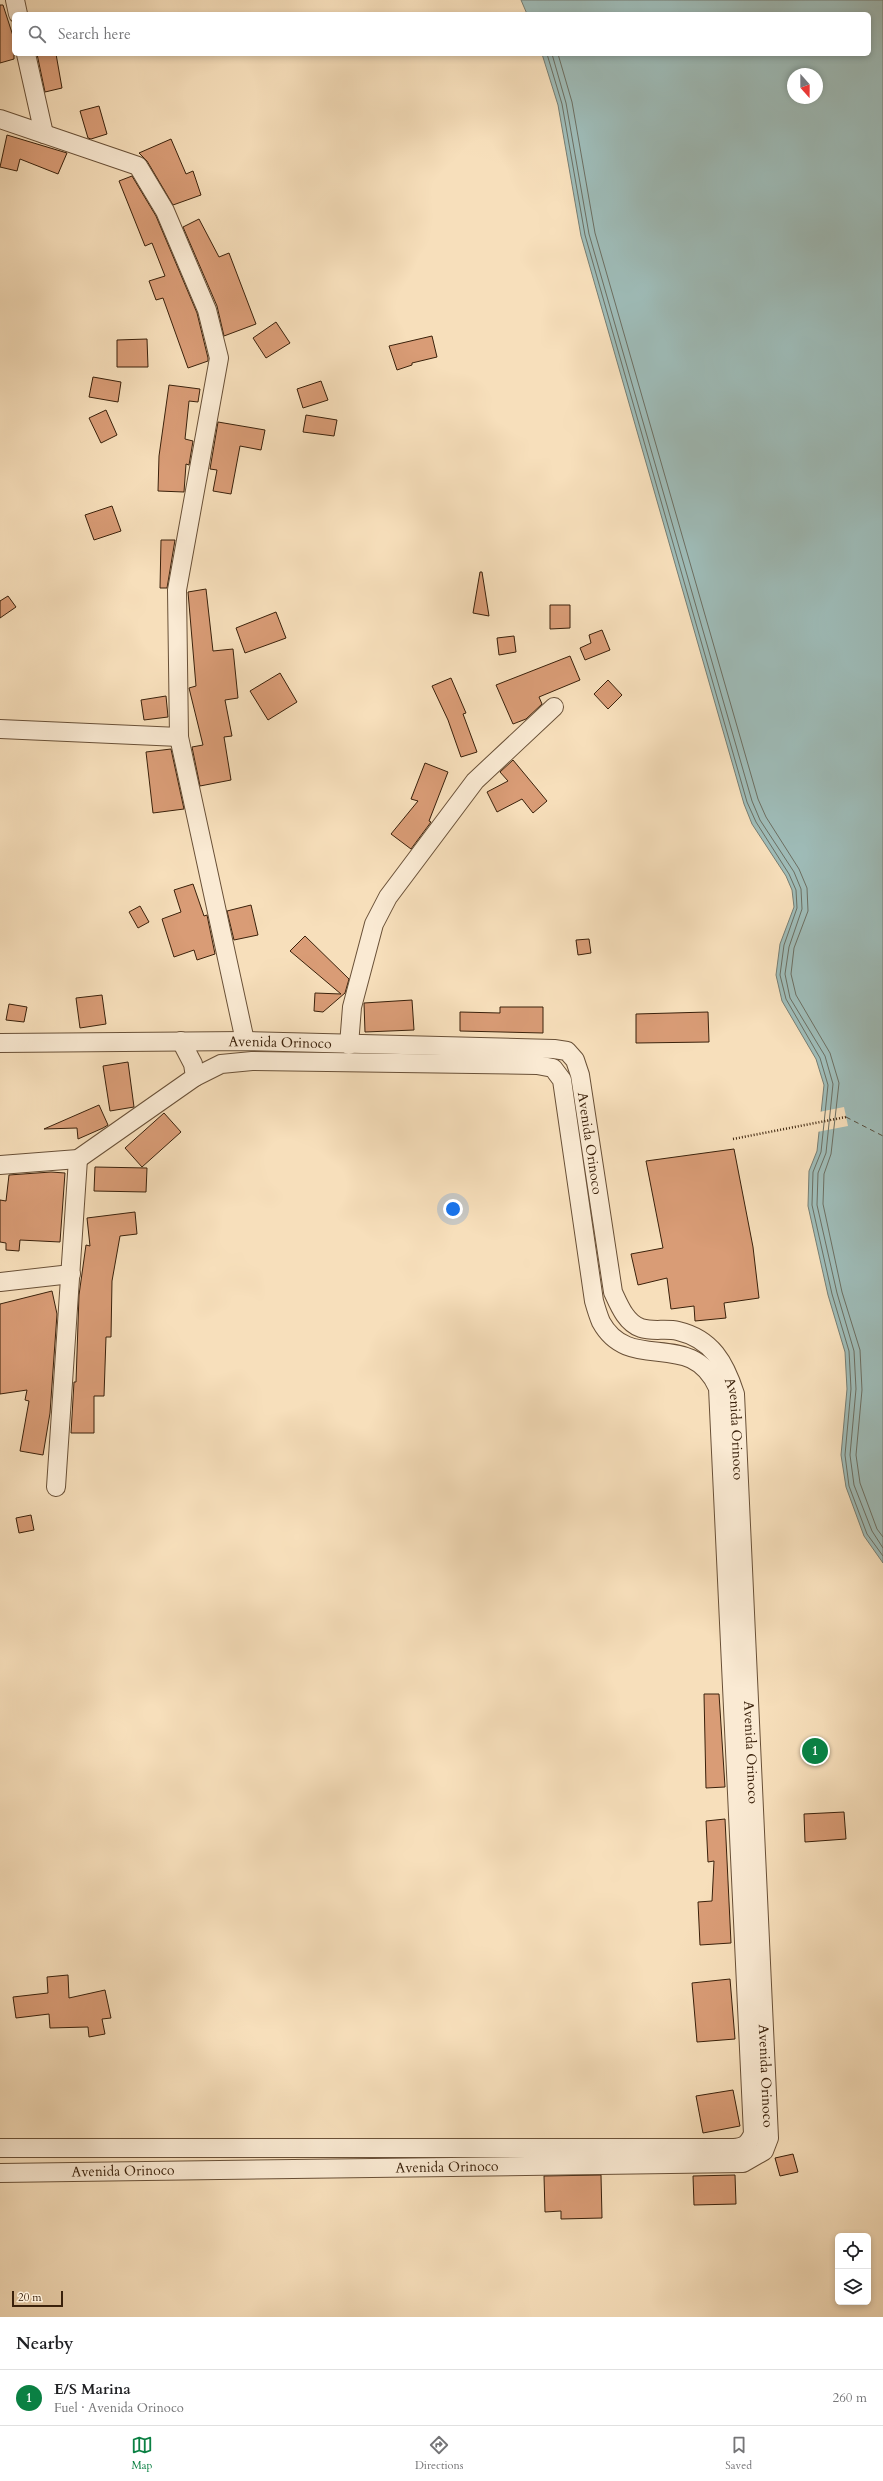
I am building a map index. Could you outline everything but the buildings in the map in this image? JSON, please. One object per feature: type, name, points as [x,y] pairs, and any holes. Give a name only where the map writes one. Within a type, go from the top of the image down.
[{"type":"street","points":[[0,2],[4,0]]},
{"type":"street","points":[[15,0],[18,12]]},
{"type":"street","points":[[26,56],[44,134]]},
{"type":"street","points":[[0,119],[138,166],[171,225],[207,310],[219,358],[177,590],[179,737],[245,1041]]},
{"type":"street","points":[[349,1045],[352,1007],[374,924],[388,897],[475,781],[554,707]]},
{"type":"street","points":[[0,729],[179,737]]},
{"type":"street","points":[[181,1041],[193,1064],[195,1077]]},
{"type":"street","name":"Avenida Orinoco","points":[[0,1043],[245,1041],[567,1051],[575,1060],[580,1075],[613,1292],[624,1315],[640,1328],[677,1330],[694,1337],[712,1348],[727,1368],[735,1394],[769,2138],[764,2151],[743,2163],[0,2173]]},
{"type":"street","name":"Avenida Orinoco","points":[[0,2148],[734,2148],[744,2147],[749,2143],[753,2134],[718,1388],[712,1374],[701,1363],[673,1352],[645,1352],[626,1346],[602,1322],[594,1301],[562,1080],[553,1068],[537,1065],[252,1061],[221,1064],[195,1077],[78,1159]]},
{"type":"street","points":[[0,1165],[78,1159],[56,1487]]},
{"type":"street","points":[[0,1282],[71,1274]]},
{"type":"path","points":[[733,1139],[846,1117]]},
{"type":"water","points":[[521,0],[883,0],[883,1563],[864,1536],[846,1487],[841,1455],[847,1389],[845,1352],[828,1295],[808,1206],[809,1171],[817,1151],[824,1085],[816,1059],[782,1001],[776,975],[780,944],[794,907],[792,890],[786,876],[752,824],[744,804],[581,236],[558,105],[543,56],[871,56],[871,12],[526,12]]},
{"type":"pier","points":[[844,1107],[848,1126],[817,1132],[819,1112]]},
{"type":"ferry route","points":[[846,1117],[883,1136]]},
{"type":"place","name":"E/S Marina","points":[[815,1751]]}]
